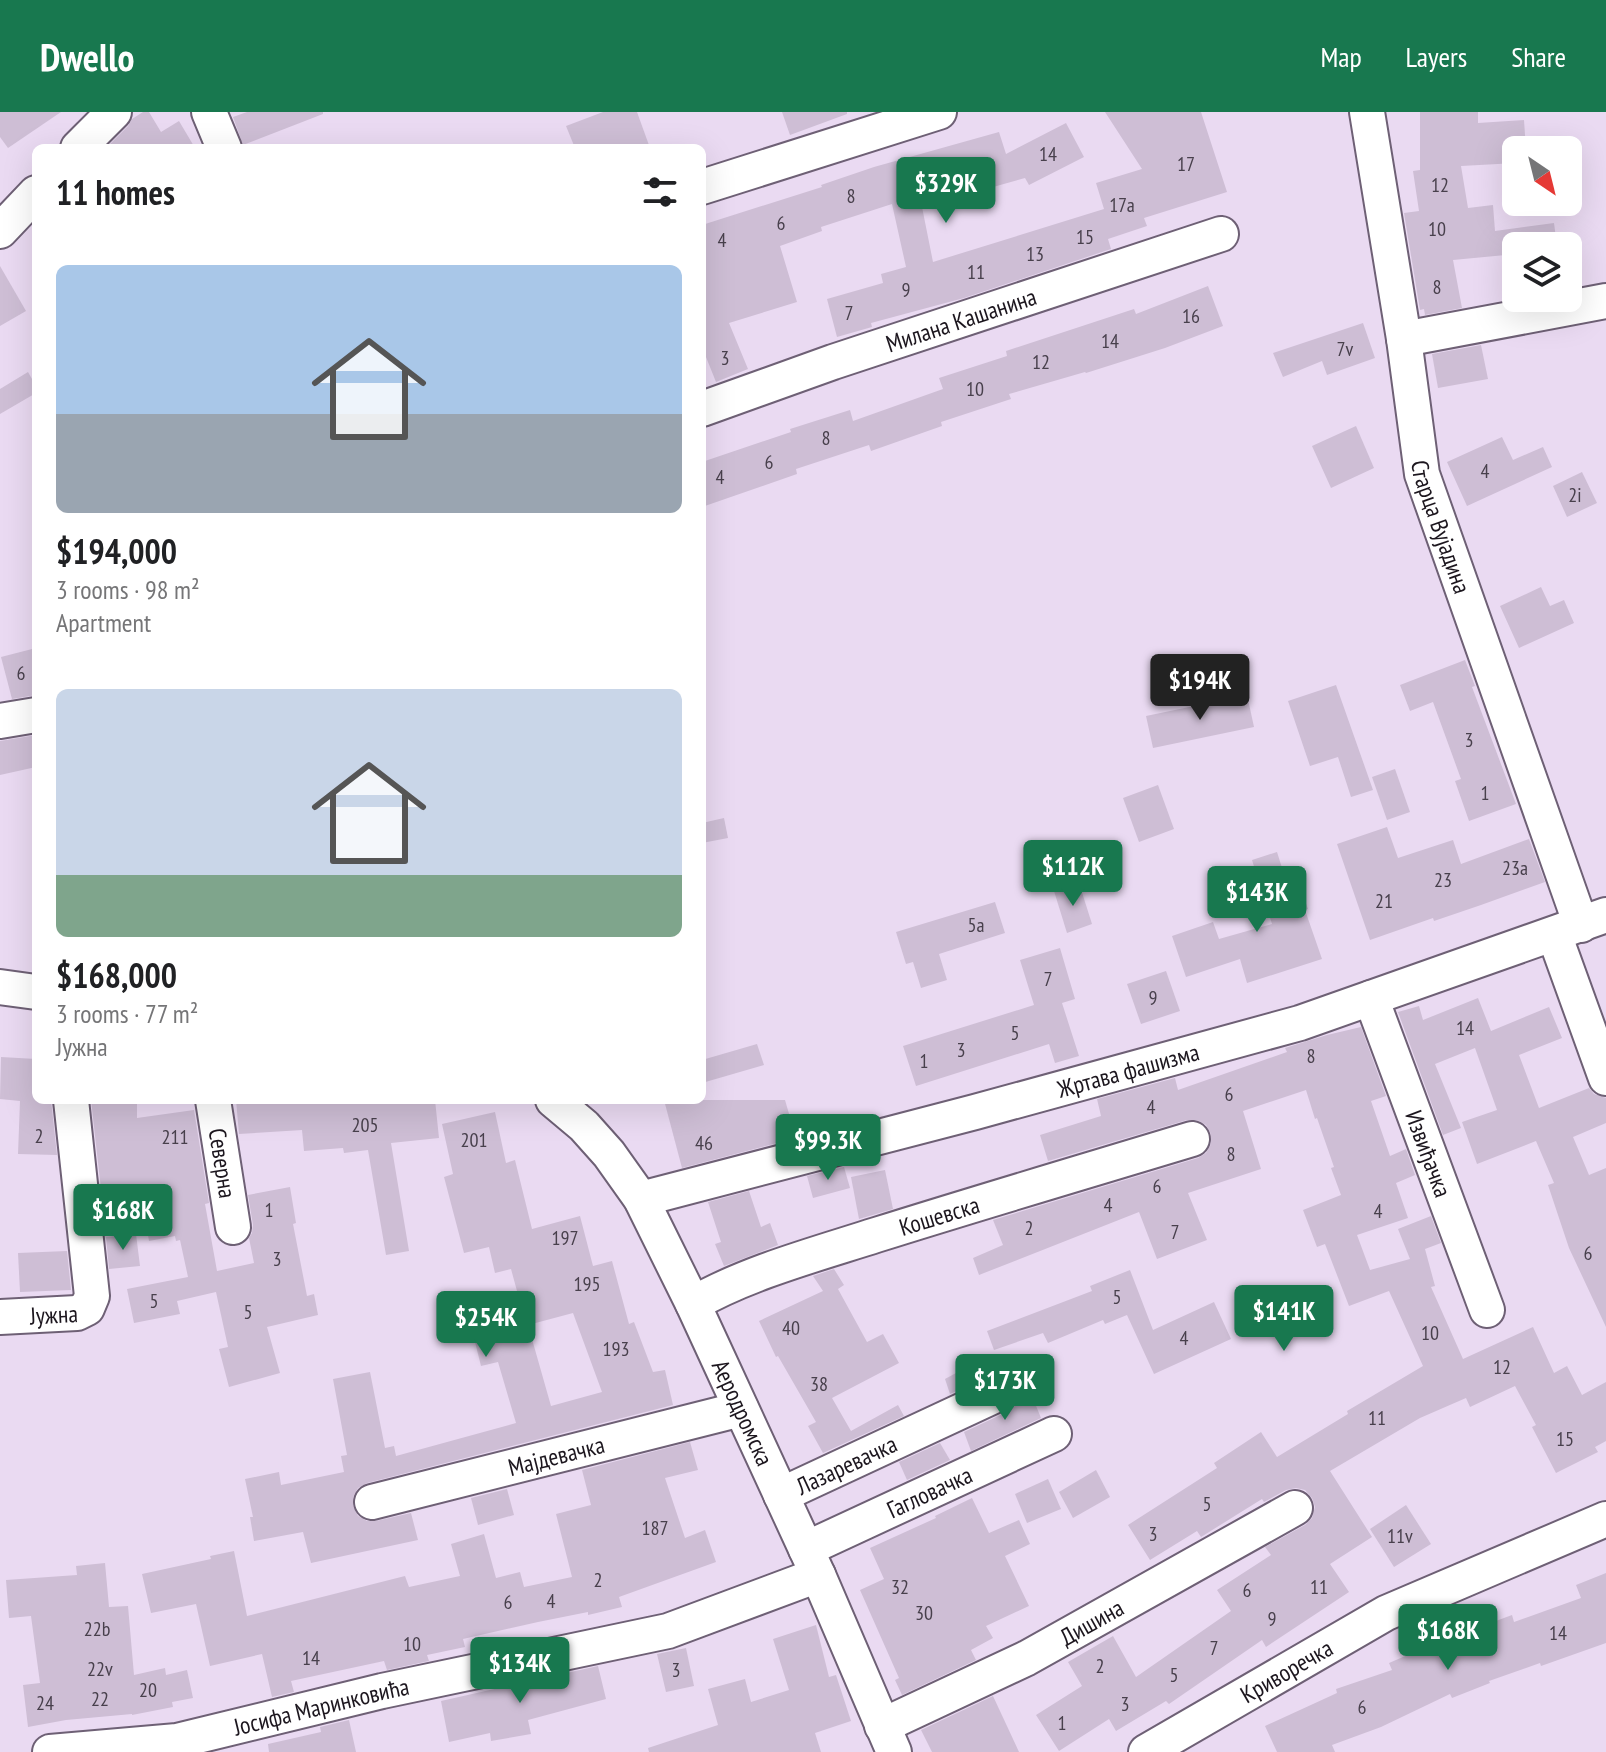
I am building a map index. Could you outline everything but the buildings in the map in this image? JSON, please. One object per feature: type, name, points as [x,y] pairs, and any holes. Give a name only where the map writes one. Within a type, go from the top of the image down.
[{"type":"street","points":[[82,144],[114,112]]},
{"type":"street","points":[[209,112],[222,144]]},
{"type":"street","points":[[706,186],[939,112]]},
{"type":"street","name":"Старца Вујадина","points":[[1367,112],[1404,339],[1422,474],[1580,924],[1606,1078]]},
{"type":"street","points":[[0,231],[32,197]]},
{"type":"street","name":"Милана Кашанина","points":[[706,408],[833,362],[1221,234]]},
{"type":"street","points":[[1404,339],[1606,301]]},
{"type":"street","points":[[0,721],[32,716]]},
{"type":"street","name":"Жртава фашизма","points":[[641,1199],[1300,1023],[1580,924]]},
{"type":"street","points":[[0,987],[32,991]]},
{"type":"street","name":"Извиђачка","points":[[1371,998],[1487,1310]]},
{"type":"street","name":"Јужна","points":[[0,1317],[77,1313],[87,1308],[92,1296],[71,1104]]},
{"type":"street","name":"Северна","points":[[214,1104],[233,1227]]},
{"type":"street","name":"Аеродромска","points":[[565,1104],[586,1119],[600,1145],[641,1199],[812,1562],[888,1739]]},
{"type":"street","name":"Кошевска","points":[[693,1304],[712,1293],[792,1262],[1192,1139]]},
{"type":"street","name":"Лазаревачка","points":[[781,1495],[1000,1393]]},
{"type":"street","name":"Мајдевачка","points":[[372,1502],[741,1409]]},
{"type":"street","name":"Гагловачка","points":[[812,1562],[1054,1434]]},
{"type":"street","name":"Дишина","points":[[888,1739],[1295,1508]]},
{"type":"street","name":"Криворечка","points":[[1146,1752],[1386,1613],[1606,1519]]},
{"type":"street","name":"Јосифа Маринковића","points":[[50,1752],[177,1741],[382,1691],[668,1631],[812,1562]]}]
